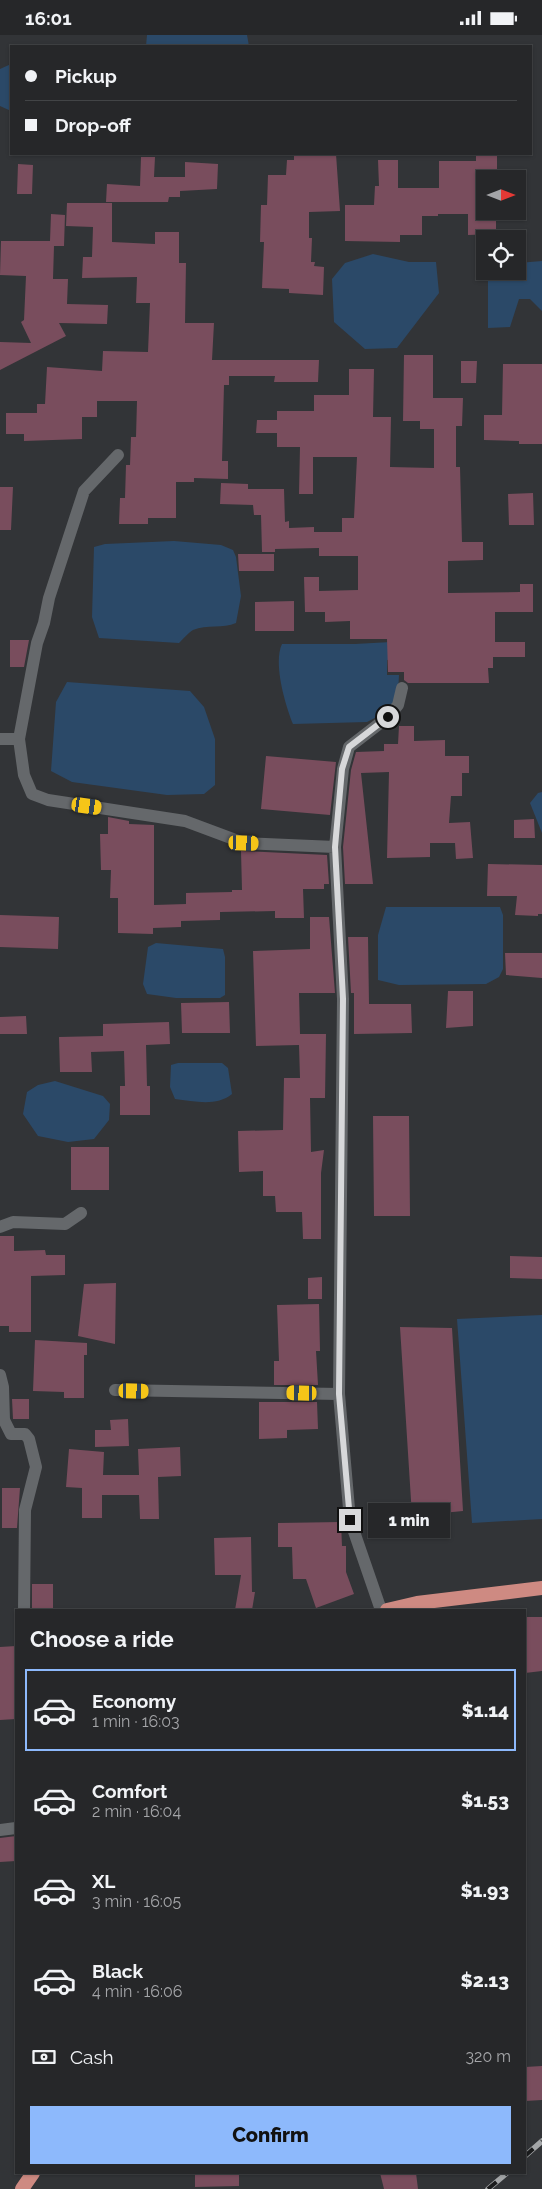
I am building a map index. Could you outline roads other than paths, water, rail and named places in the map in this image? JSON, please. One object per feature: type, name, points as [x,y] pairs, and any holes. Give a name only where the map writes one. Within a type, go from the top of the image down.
[{"type":"highway","points":[[391,1609],[418,1603],[542,1588]]},
{"type":"highway","points":[[22,2189],[32,2174]]},
{"type":"street","points":[[118,455],[84,491],[49,598],[44,623],[37,643],[19,739],[24,775],[32,794],[48,800],[185,821],[244,843],[335,847]]},
{"type":"street","points":[[381,1609],[350,1520],[339,1394],[343,999],[335,847],[342,769],[349,747],[388,717],[398,705],[402,689]]},
{"type":"street","points":[[0,739],[19,739]]},
{"type":"street","points":[[0,1227],[13,1222],[65,1224],[81,1213]]},
{"type":"street","points":[[0,1375],[3,1387],[4,1420],[11,1434],[25,1434],[29,1439],[36,1467],[25,1510],[24,1609]]},
{"type":"street","points":[[115,1390],[339,1394]]},
{"type":"street","points":[[0,1830],[15,1828]]},
{"type":"water","points":[[147,35],[247,35],[249,45],[146,45]]},
{"type":"water","points":[[10,64],[10,111],[0,106],[0,69]]},
{"type":"water","points":[[373,254],[409,262],[436,262],[439,293],[397,348],[365,349],[334,322],[332,279],[345,263]]},
{"type":"water","points":[[542,261],[542,311],[530,299],[519,299],[510,327],[488,328],[488,280],[526,280],[526,262]]},
{"type":"water","points":[[174,541],[221,545],[233,550],[236,557],[241,596],[236,623],[226,626],[198,628],[187,634],[179,643],[99,638],[92,617],[94,547],[105,544]]},
{"type":"water","points":[[391,642],[399,659],[387,660],[387,675],[399,675],[398,694],[388,711],[367,722],[293,724],[279,672],[282,644]]},
{"type":"water","points":[[67,682],[190,691],[204,707],[215,739],[215,785],[204,794],[167,795],[72,782],[51,771],[56,702]]},
{"type":"water","points":[[542,792],[542,833],[530,803],[538,793]]},
{"type":"water","points":[[386,907],[500,907],[503,915],[503,969],[499,977],[486,984],[399,985],[378,980],[378,935]]},
{"type":"water","points":[[156,943],[223,949],[225,957],[225,995],[220,998],[176,998],[147,994],[143,984],[148,947]]},
{"type":"water","points":[[178,1063],[222,1063],[228,1068],[232,1094],[219,1101],[212,1102],[175,1099],[170,1087],[171,1065]]},
{"type":"water","points":[[55,1081],[103,1096],[110,1104],[109,1120],[94,1139],[68,1142],[38,1136],[23,1114],[27,1092],[38,1085]]},
{"type":"water","points":[[542,1315],[542,1519],[472,1523],[457,1319]]},
{"type":"railway","points":[[526,2155],[542,2141]]},
{"type":"railway","points":[[488,2189],[506,2174]]}]
